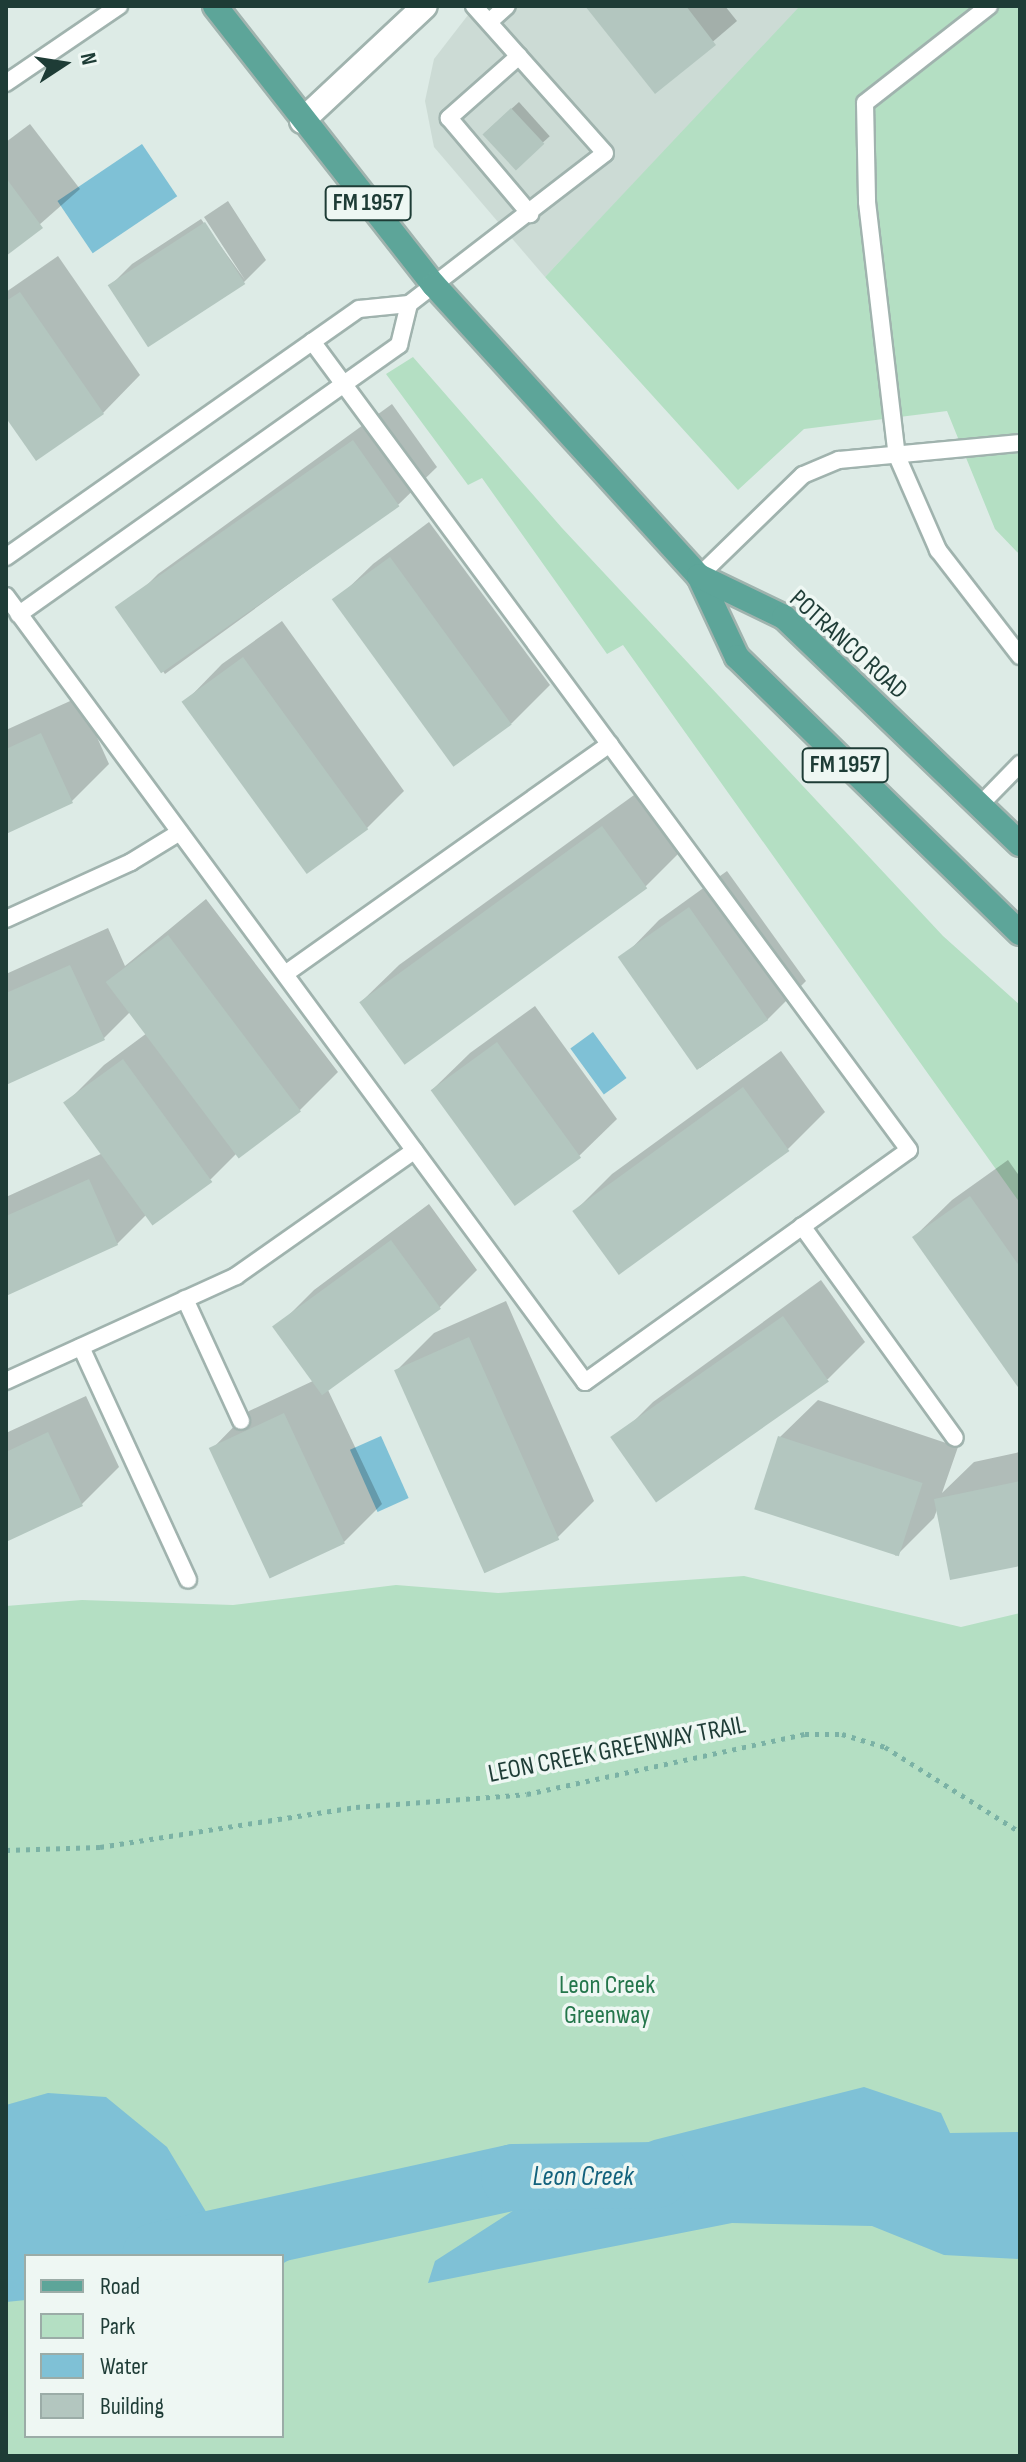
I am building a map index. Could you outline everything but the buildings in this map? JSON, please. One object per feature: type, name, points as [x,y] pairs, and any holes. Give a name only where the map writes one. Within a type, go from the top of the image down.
[{"type":"main road","name":"FM 1957","points":[[221,8],[302,121],[434,285],[699,576],[737,657],[1020,933]]},
{"type":"main road","name":"POTRANCO ROAD","points":[[699,576],[784,617],[1020,844]]},
{"type":"street","points":[[302,121],[425,6]]},
{"type":"lane","points":[[6,83],[119,6]]},
{"type":"lane","points":[[6,557],[359,309],[409,304],[530,214],[605,153],[474,6]]},
{"type":"lane","points":[[489,22],[507,6]]},
{"type":"lane","points":[[989,6],[865,103],[867,202],[897,456],[938,550],[1020,656]]},
{"type":"lane","points":[[519,56],[449,118],[530,214]]},
{"type":"lane","points":[[19,614],[347,386],[399,345],[409,304]]},
{"type":"lane","points":[[6,596],[585,1382],[909,1150],[312,341]]},
{"type":"lane","points":[[699,576],[803,475],[839,460],[1020,443]]},
{"type":"lane","points":[[285,974],[610,744]]},
{"type":"lane","points":[[979,806],[1020,764]]},
{"type":"lane","points":[[6,919],[131,862],[180,832]]},
{"type":"lane","points":[[6,1381],[236,1276],[414,1151]]},
{"type":"lane","points":[[802,1226],[955,1438]]},
{"type":"lane","points":[[185,1299],[241,1421]]},
{"type":"lane","points":[[81,1347],[188,1580]]},
{"type":"path","name":"LEON CREEK GREENWAY TRAIL","points":[[6,1850],[100,1847],[356,1807],[527,1794],[805,1734],[842,1734],[885,1747],[1020,1832]]},
{"type":"shaded area","points":[[475,6],[802,7],[545,277],[434,147],[425,101],[434,59]]},
{"type":"green space","points":[[800,6],[1020,6],[1020,555],[995,529],[947,411],[804,429],[738,490],[545,277]]},
{"type":"green space","points":[[413,357],[562,528],[943,936],[1020,1005],[1020,1203],[623,645],[607,654],[482,478],[468,485],[386,374]]},
{"type":"green space","name":"Leon Creek Greenway","points":[[744,1576],[961,1627],[1020,1613],[1020,2456],[6,2456],[6,1606],[82,1600],[233,1605],[396,1585],[498,1593]]},
{"type":"water","points":[[142,144],[177,196],[93,253],[57,201]]},
{"type":"water","points":[[593,1032],[627,1078],[604,1095],[570,1048]]},
{"type":"water","points":[[381,1436],[409,1498],[378,1512],[350,1450]]},
{"type":"water","points":[[864,2087],[941,2113],[950,2133],[1020,2132],[1020,2259],[944,2255],[872,2226],[732,2223],[428,2283],[435,2261],[581,2167],[654,2140]]},
{"type":"water","points":[[48,2093],[106,2097],[167,2147],[211,2220],[246,2245],[296,2256],[284,2263],[284,2254],[24,2254],[24,2300],[6,2302],[6,2105]]},
{"type":"waterway","name":"Leon Creek","points":[[164,2254],[514,2177],[656,2175]]}]
